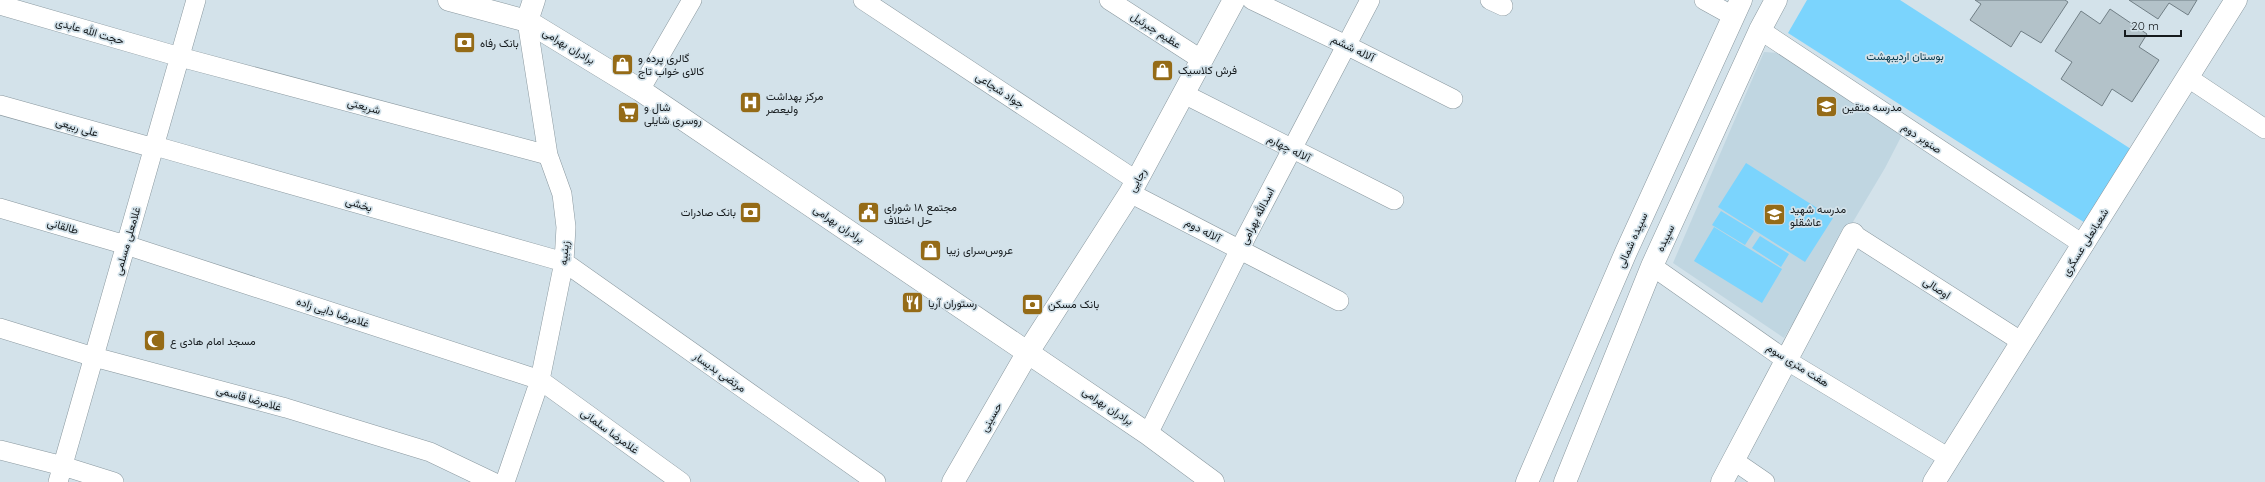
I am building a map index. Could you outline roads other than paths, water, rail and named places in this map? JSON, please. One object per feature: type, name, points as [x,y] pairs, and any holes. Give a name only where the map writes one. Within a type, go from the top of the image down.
[{"type":"main road","name":"برادران بهرامی","points":[[449,0],[528,21],[640,90],[1148,434],[1213,482]]},
{"type":"main road","points":[[528,21],[534,0]]},
{"type":"main road","name":"رجایی","points":[[1028,352],[1134,187],[1234,0]]},
{"type":"main road","name":"سپیده","points":[[1565,482],[1652,266],[1760,30],[1776,0]]},
{"type":"main road","name":"شعبانعلی عسگری","points":[[1934,482],[2084,245],[2236,0]]},
{"type":"main road","name":"سپیده شمالی","points":[[1527,482],[1597,320],[1737,8]]},
{"type":"main road","points":[[1683,128],[1709,142]]},
{"type":"main road","points":[[1722,482],[1853,234]]},
{"type":"main road","points":[[1597,320],[1625,333]]},
{"type":"main road","name":"حسینی","points":[[953,482],[1028,352]]},
{"type":"street","name":"غلامعلی مسلمی","points":[[60,474],[196,0]]},
{"type":"street","points":[[640,90],[692,0]]},
{"type":"street","name":"جواد شجاعی","points":[[862,0],[1134,187]]},
{"type":"street","name":"عظیم جبرئیل","points":[[1110,0],[1202,60]]},
{"type":"street","name":"آلاله ششم","points":[[1252,0],[1453,99]]},
{"type":"street","name":"اسدالله بهرامی","points":[[1148,434],[1240,250],[1370,0]]},
{"type":"street","points":[[1704,0],[1737,8]]},
{"type":"street","name":"حجت الله عابدی","points":[[0,5],[180,57]]},
{"type":"street","name":"زینبیه","points":[[505,482],[540,380],[564,262],[566,226],[562,194],[548,155],[528,21]]},
{"type":"street","name":"صنوبر دوم","points":[[1760,30],[2084,245]]},
{"type":"street","name":"شریعتی","points":[[180,57],[548,155]]},
{"type":"street","points":[[2187,77],[2265,130]]},
{"type":"street","name":"آلاله چهارم","points":[[1184,94],[1394,200]]},
{"type":"street","name":"علی ربیعی","points":[[0,105],[154,147]]},
{"type":"street","name":"بخشی","points":[[154,147],[564,262]]},
{"type":"street","name":"آلاله دوم","points":[[1134,187],[1240,250],[1339,301]]},
{"type":"street","name":"طالقانی","points":[[0,208],[126,245]]},
{"type":"street","name":"اوصالی","points":[[1853,234],[2022,342]]},
{"type":"street","name":"غلامرضا دایی زاده","points":[[126,245],[540,380]]},
{"type":"street","name":"مرتضی بدیسار","points":[[564,262],[876,482]]},
{"type":"street","name":"هفت متری سوم","points":[[1652,266],[1786,360],[1948,458]]},
{"type":"street","name":"غلامرضا قاسمی","points":[[0,328],[94,356],[286,408],[430,452],[493,482]]},
{"type":"street","name":"غلامرضا سلمانی","points":[[540,380],[681,482]]},
{"type":"street","points":[[0,450],[60,474],[114,482]]},
{"type":"street","points":[[1733,460],[1765,482]]},
{"type":"place","name":"بانک رفاه","points":[[464,43]]},
{"type":"place","name":"گالری پرده و کالای خواب تاج","points":[[623,64]]},
{"type":"place","name":"فرش کلاسیک","points":[[1162,70]]},
{"type":"place","name":"مرکز بهداشت ولیعصر","points":[[751,102]]},
{"type":"place","name":"مدرسه متقین","points":[[1827,107]]},
{"type":"place","name":"شال و روسری شایلی","points":[[628,113]]},
{"type":"place","name":"بانک صادرات","points":[[751,212]]},
{"type":"place","name":"مجتمع ۱۸ شورای حل اختلاف","points":[[869,213]]},
{"type":"place","name":"مدرسه شهید عاشقلو","points":[[1775,215]]},
{"type":"place","name":"عروس‌سرای زیبا","points":[[930,250]]},
{"type":"place","name":"رستوران آریا","points":[[913,303]]},
{"type":"place","name":"بانک مسکن","points":[[1033,304]]},
{"type":"place","name":"مسجد امام هادی ع","points":[[155,341]]},
{"type":"park label","name":"بوستان اردیبهشت","points":[[1905,56]]}]
